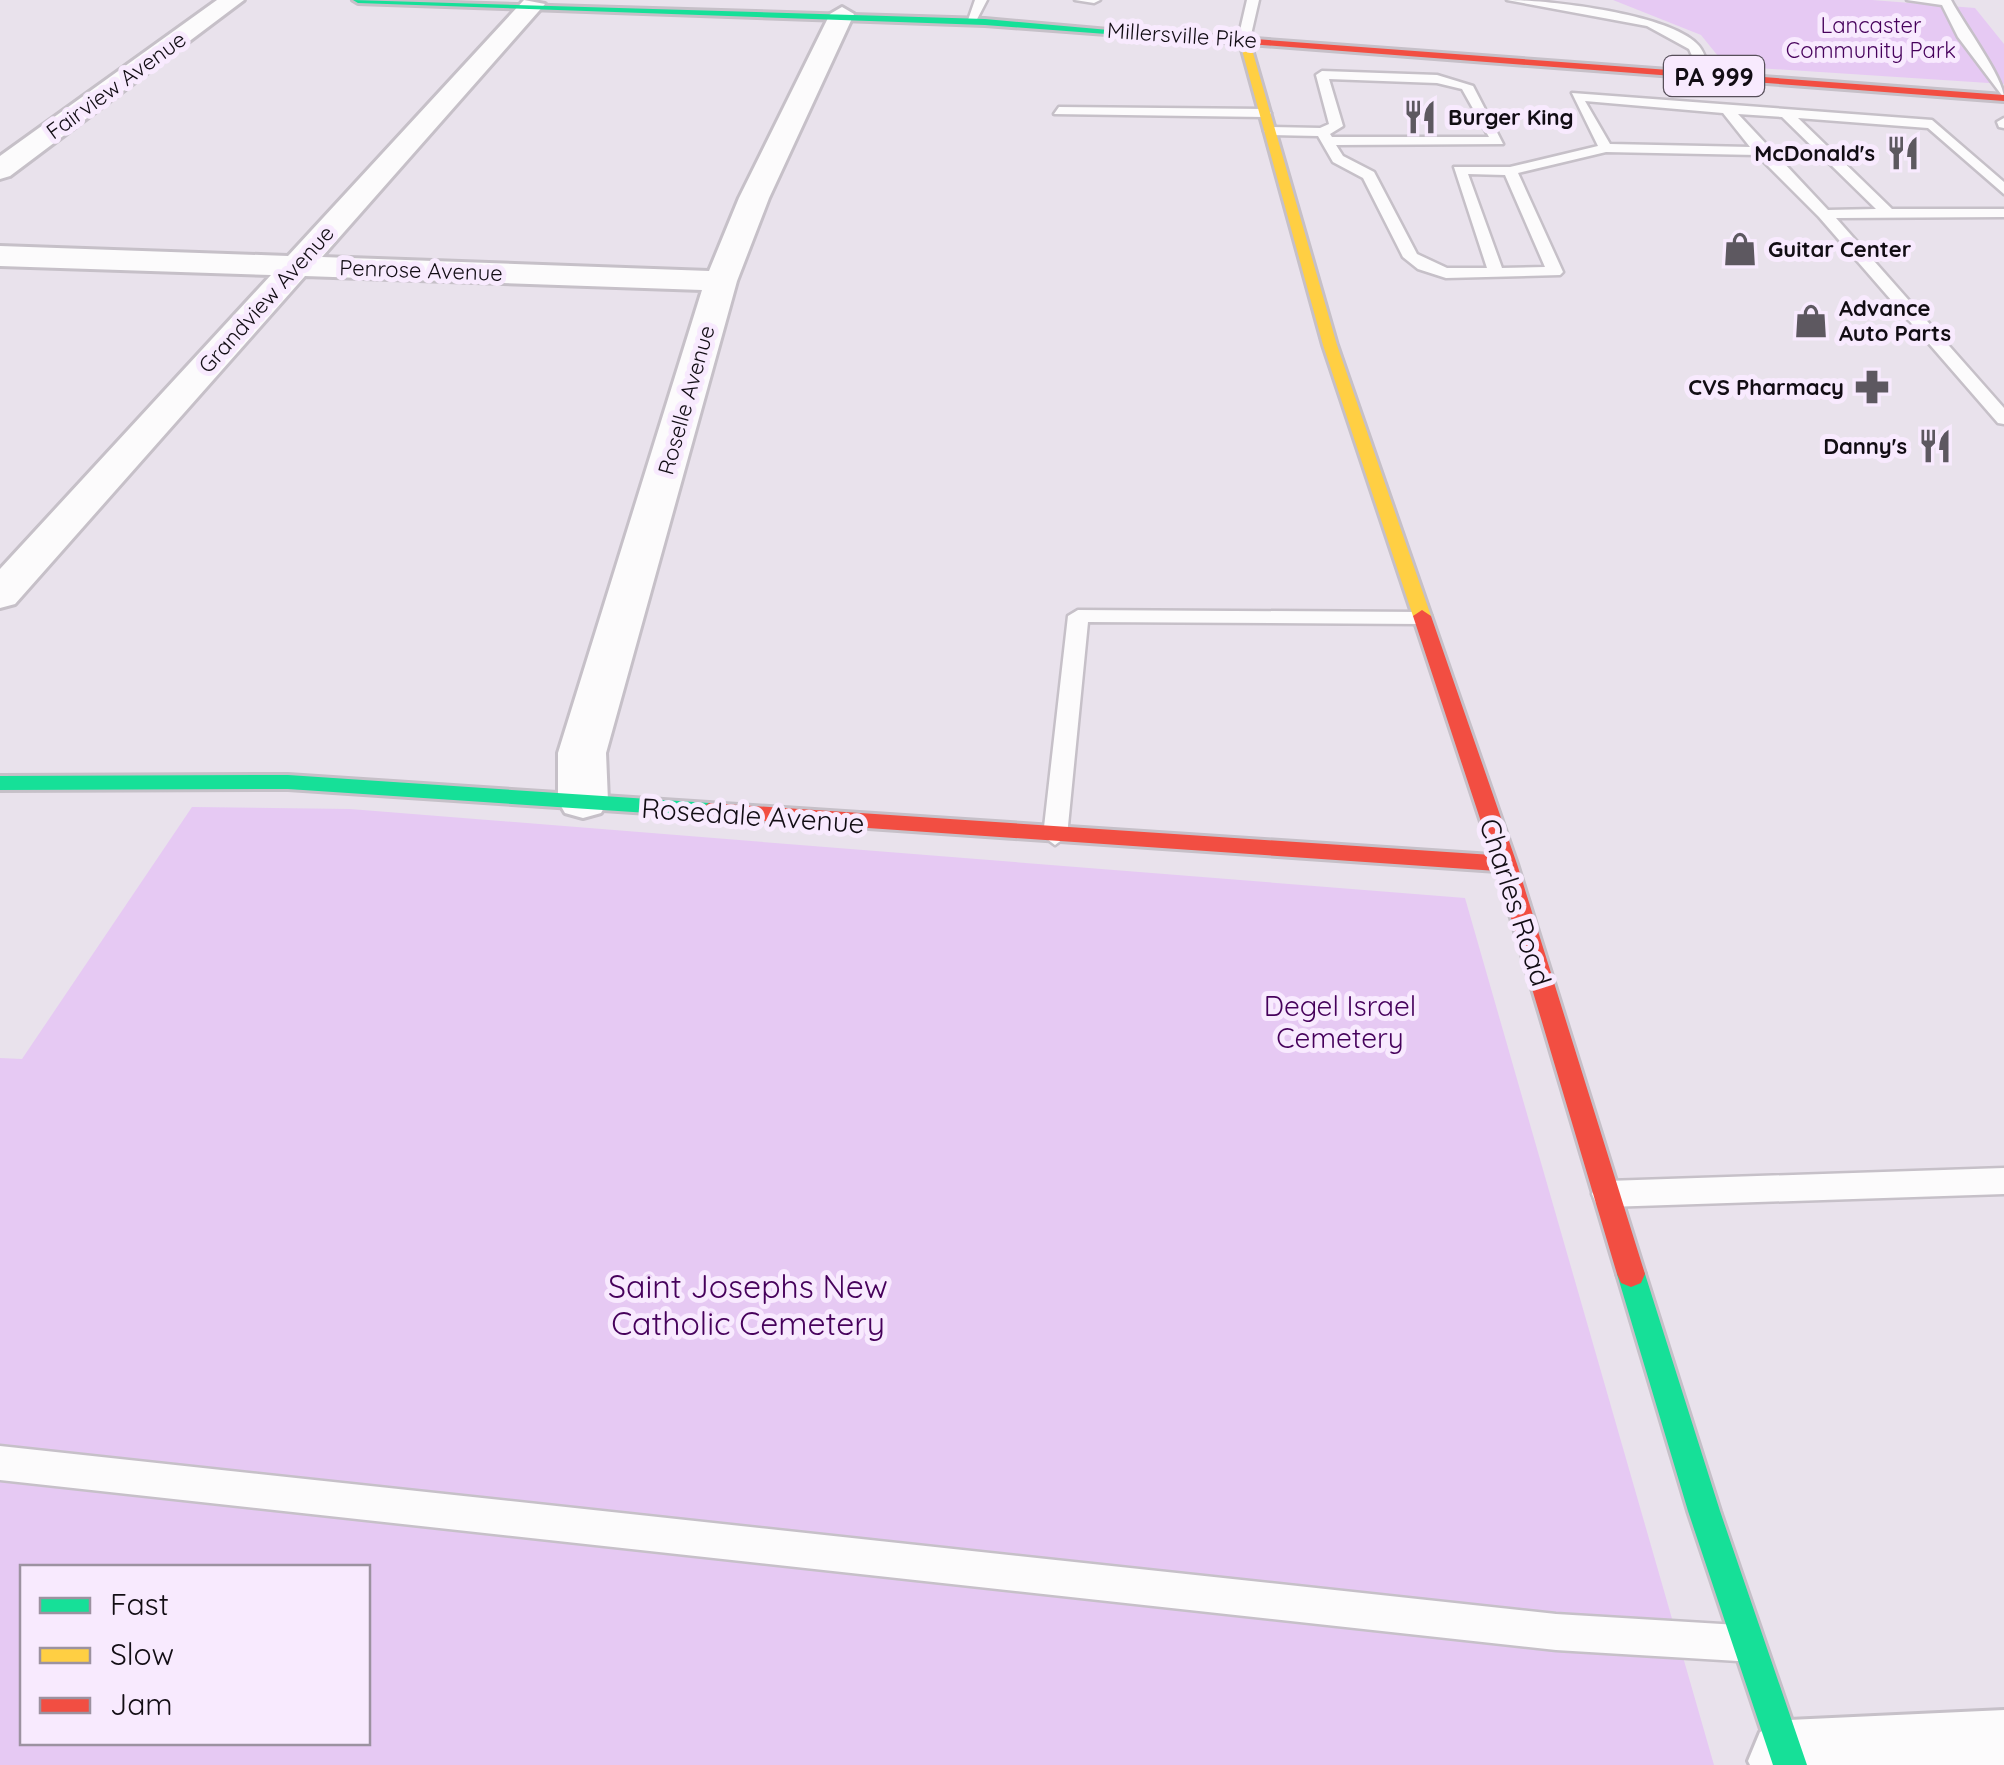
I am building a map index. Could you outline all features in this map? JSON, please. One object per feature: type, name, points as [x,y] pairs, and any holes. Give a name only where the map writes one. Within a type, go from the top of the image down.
[{"type":"street","name":"Fairview Avenue","points":[[0,170],[232,0]]},
{"type":"street","name":"Millersville Pike","points":[[358,0],[597,3],[842,14],[976,10],[1244,39],[2004,96]]},
{"type":"street","name":"Grandview Avenue","points":[[0,594],[533,4]]},
{"type":"street","name":"Roselle Avenue","points":[[583,801],[582,753],[721,281],[754,198],[842,14]]},
{"type":"street","name":"Charles Road","points":[[1244,39],[1330,344],[1506,864],[1748,1644],[1790,1763]]},
{"type":"street","name":"Penrose Avenue","points":[[0,256],[721,281]]},
{"type":"street","name":"Rosedale Avenue","points":[[0,783],[288,782],[1506,864]]},
{"type":"street","points":[[1790,1763],[2004,1751]]},
{"type":"lane","points":[[1081,0],[1094,0]]},
{"type":"lane","points":[[1244,39],[1253,0]]},
{"type":"lane","points":[[1514,0],[1636,17],[1685,39],[1694,48],[1706,75]]},
{"type":"lane","points":[[1913,0],[1945,1],[2004,96]]},
{"type":"lane","points":[[1425,53],[1437,79]]},
{"type":"lane","points":[[1059,110],[1268,122],[1326,136],[1498,141],[1467,86],[1437,79],[1322,75],[1336,116],[1336,126],[1326,136]]},
{"type":"lane","points":[[1606,148],[1576,96],[1932,124],[2004,190]]},
{"type":"lane","points":[[1727,109],[2004,420]]},
{"type":"lane","points":[[1786,114],[1890,214]]},
{"type":"lane","points":[[1326,136],[1338,158],[1369,175],[1411,257],[1446,273],[1556,272],[1510,171]]},
{"type":"lane","points":[[1496,273],[1458,170],[1510,171],[1606,148],[1761,151]]},
{"type":"lane","points":[[1824,214],[2004,213]]},
{"type":"lane","points":[[1055,836],[1078,616],[1421,618]]},
{"type":"lane","points":[[1606,1194],[2004,1181]]},
{"type":"lane","points":[[0,1462],[1556,1632],[1748,1644]]},
{"type":"green space","name":"Lancaster Community Park","points":[[1613,0],[1872,0],[1975,8],[2004,44],[2004,84],[1726,66],[1701,35]]},
{"type":"green space","name":"Saint Josephs New Catholic Cemetery","points":[[192,807],[350,809],[1465,898],[1714,1765],[0,1765],[0,1058],[22,1059]]},
{"type":"traffic: fast","points":[[358,0],[985,22],[1160,35]]},
{"type":"traffic: fast","points":[[0,783],[288,782],[709,810]]},
{"type":"traffic: fast","points":[[1631,1274],[1704,1511],[1790,1765]]},
{"type":"traffic: slow","points":[[1244,39],[1330,345],[1422,616]]},
{"type":"traffic: jam","points":[[1160,35],[2004,98]]},
{"type":"traffic: jam","points":[[1422,616],[1506,864],[1631,1274]]},
{"type":"traffic: jam","points":[[709,810],[1506,864]]},
{"type":"place","name":"Burger King","points":[[1420,117]]},
{"type":"place","name":"McDonald's","points":[[1903,153]]},
{"type":"place","name":"Guitar Center","points":[[1740,249]]},
{"type":"place","name":"Advance Auto Parts","points":[[1811,321]]},
{"type":"place","name":"CVS Pharmacy","points":[[1872,387]]},
{"type":"place","name":"Danny's","points":[[1935,446]]},
{"type":"park label","name":"Degel Israel Cemetery","points":[[1340,1021]]}]
